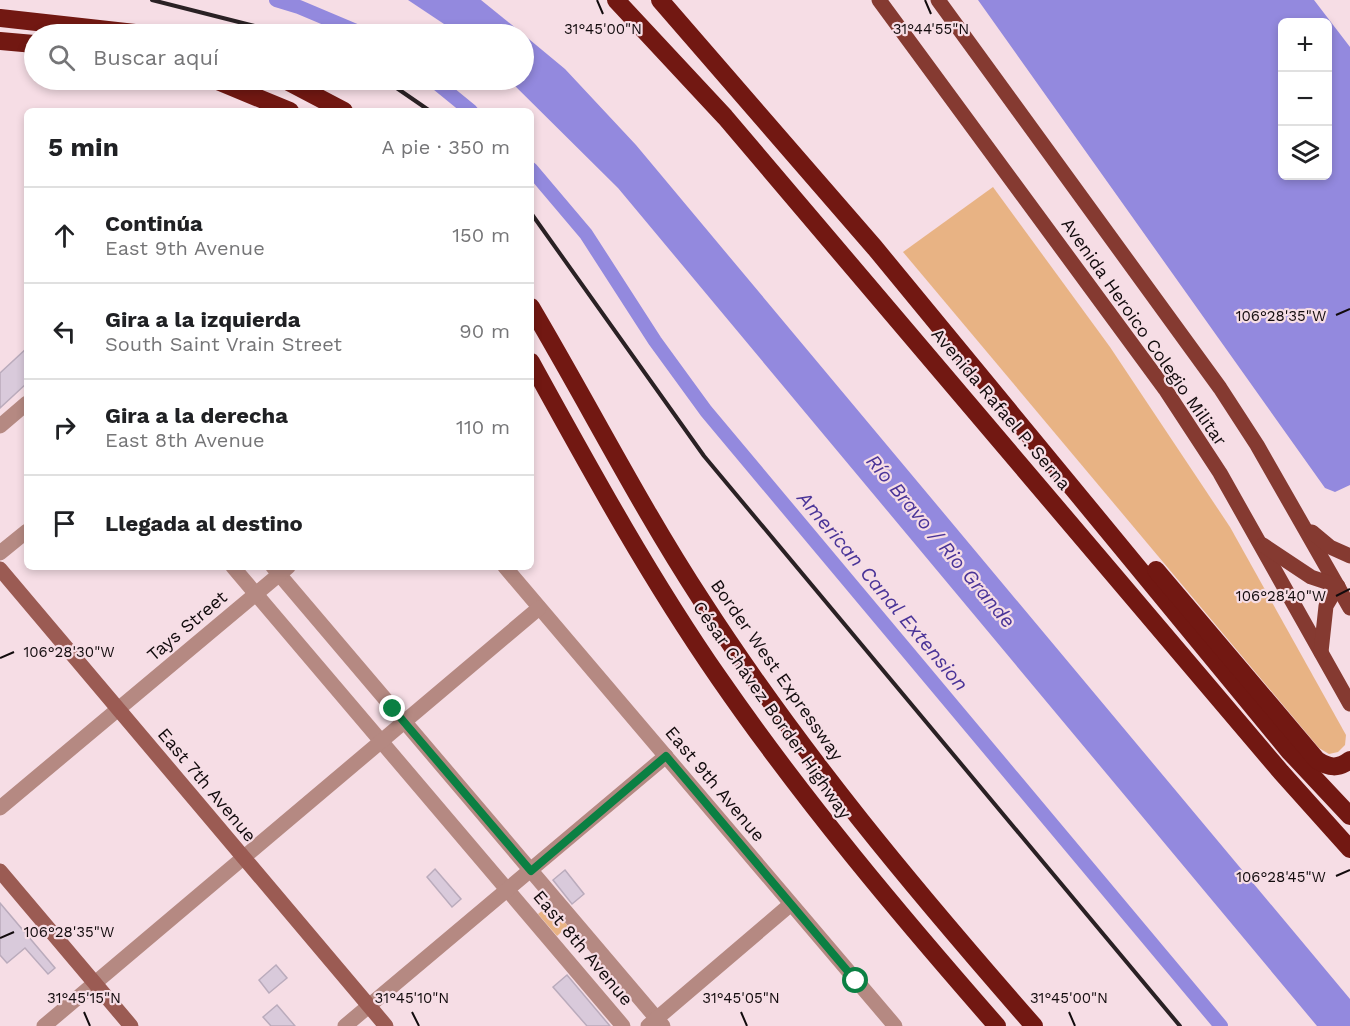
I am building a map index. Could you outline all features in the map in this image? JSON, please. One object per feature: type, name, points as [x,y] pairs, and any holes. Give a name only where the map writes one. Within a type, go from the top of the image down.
[{"type":"highway","name":"Avenida Rafael P. Serna","points":[[616,0],[725,117],[1281,772],[1350,849]]},
{"type":"highway","name":"Avenida Rafael P. Serna","points":[[660,0],[875,248],[1289,751],[1350,816]]},
{"type":"highway","points":[[0,18],[67,24]]},
{"type":"highway","points":[[0,41],[24,43]]},
{"type":"highway","points":[[239,90],[283,108]]},
{"type":"highway","points":[[304,90],[338,108]]},
{"type":"highway","name":"Border West Expressway","points":[[534,312],[650,516],[755,680],[872,838],[1034,1026]]},
{"type":"highway","name":"César Chávez Border Highway","points":[[534,367],[642,558],[718,676],[828,827],[997,1026]]},
{"type":"highway","points":[[1078,495],[1122,531],[1317,760],[1331,767],[1340,766],[1350,760]]},
{"type":"main road","name":"Avenida Heroico Colegio Militar","points":[[879,0],[1165,389],[1220,473],[1350,704]]},
{"type":"main road","name":"Avenida Heroico Colegio Militar","points":[[938,0],[1213,378],[1304,526],[1350,608]]},
{"type":"main road","points":[[1304,526],[1330,547],[1350,556]]},
{"type":"main road","points":[[1260,543],[1311,577],[1338,586],[1324,612],[1321,652]]},
{"type":"street","points":[[0,426],[24,406]]},
{"type":"street","points":[[0,553],[24,533]]},
{"type":"street","name":"East 7th Avenue","points":[[0,569],[386,1026]]},
{"type":"street","name":"East 8th Avenue","points":[[235,570],[623,1026]]},
{"type":"street","name":"East 8th Avenue","points":[[280,570],[656,1024]]},
{"type":"street","name":"Tays Street","points":[[0,808],[256,595],[280,570]]},
{"type":"street","name":"East 9th Avenue","points":[[507,570],[895,1026]]},
{"type":"street","points":[[44,1026],[539,608]]},
{"type":"street","points":[[345,1026],[666,756]]},
{"type":"street","points":[[0,871],[131,1026]]},
{"type":"street","points":[[656,1024],[791,904]]},
{"type":"shaded area","points":[[993,187],[1110,347],[1230,527],[1346,735],[1345,745],[1338,752],[1329,754],[1319,748],[903,252]]},
{"type":"shaded area","points":[[550,905],[568,926],[557,936],[538,914]]},
{"type":"water","points":[[408,0],[481,0],[511,24],[444,24]]},
{"type":"water","points":[[978,0],[1314,0],[1328,18],[1278,18],[1278,180],[1332,180],[1332,24],[1350,47],[1350,485],[1335,492],[1325,488]]},
{"type":"water","name":"Río Bravo / Rio Grande","points":[[534,43],[565,69],[636,145],[1350,999],[1350,1026],[1317,1026],[618,188],[519,90],[534,90]]},
{"type":"building","points":[[24,351],[24,386],[0,408],[0,373]]},
{"type":"building","points":[[435,869],[461,899],[452,907],[427,877]]},
{"type":"building","points":[[565,870],[584,894],[572,904],[553,880]]},
{"type":"building","points":[[0,903],[55,968],[48,974],[25,948],[7,963],[0,955]]},
{"type":"building","points":[[276,965],[287,978],[269,993],[259,980]]},
{"type":"building","points":[[567,975],[610,1026],[587,1026],[553,987]]},
{"type":"building","points":[[277,1005],[295,1026],[271,1026],[263,1017]]},
{"type":"waterway","name":"American Canal Extension","points":[[276,0],[339,24]]},
{"type":"waterway","name":"American Canal Extension","points":[[445,90],[467,108]]},
{"type":"waterway","name":"American Canal Extension","points":[[534,173],[586,234],[655,341],[706,411],[1221,1026]]},
{"type":"railway","points":[[152,0],[247,24]]},
{"type":"railway","points":[[400,90],[426,108]]},
{"type":"railway","points":[[534,217],[704,456],[1180,1026]]},
{"type":"route","points":[[393,709],[531,871],[666,756],[856,981]]}]
